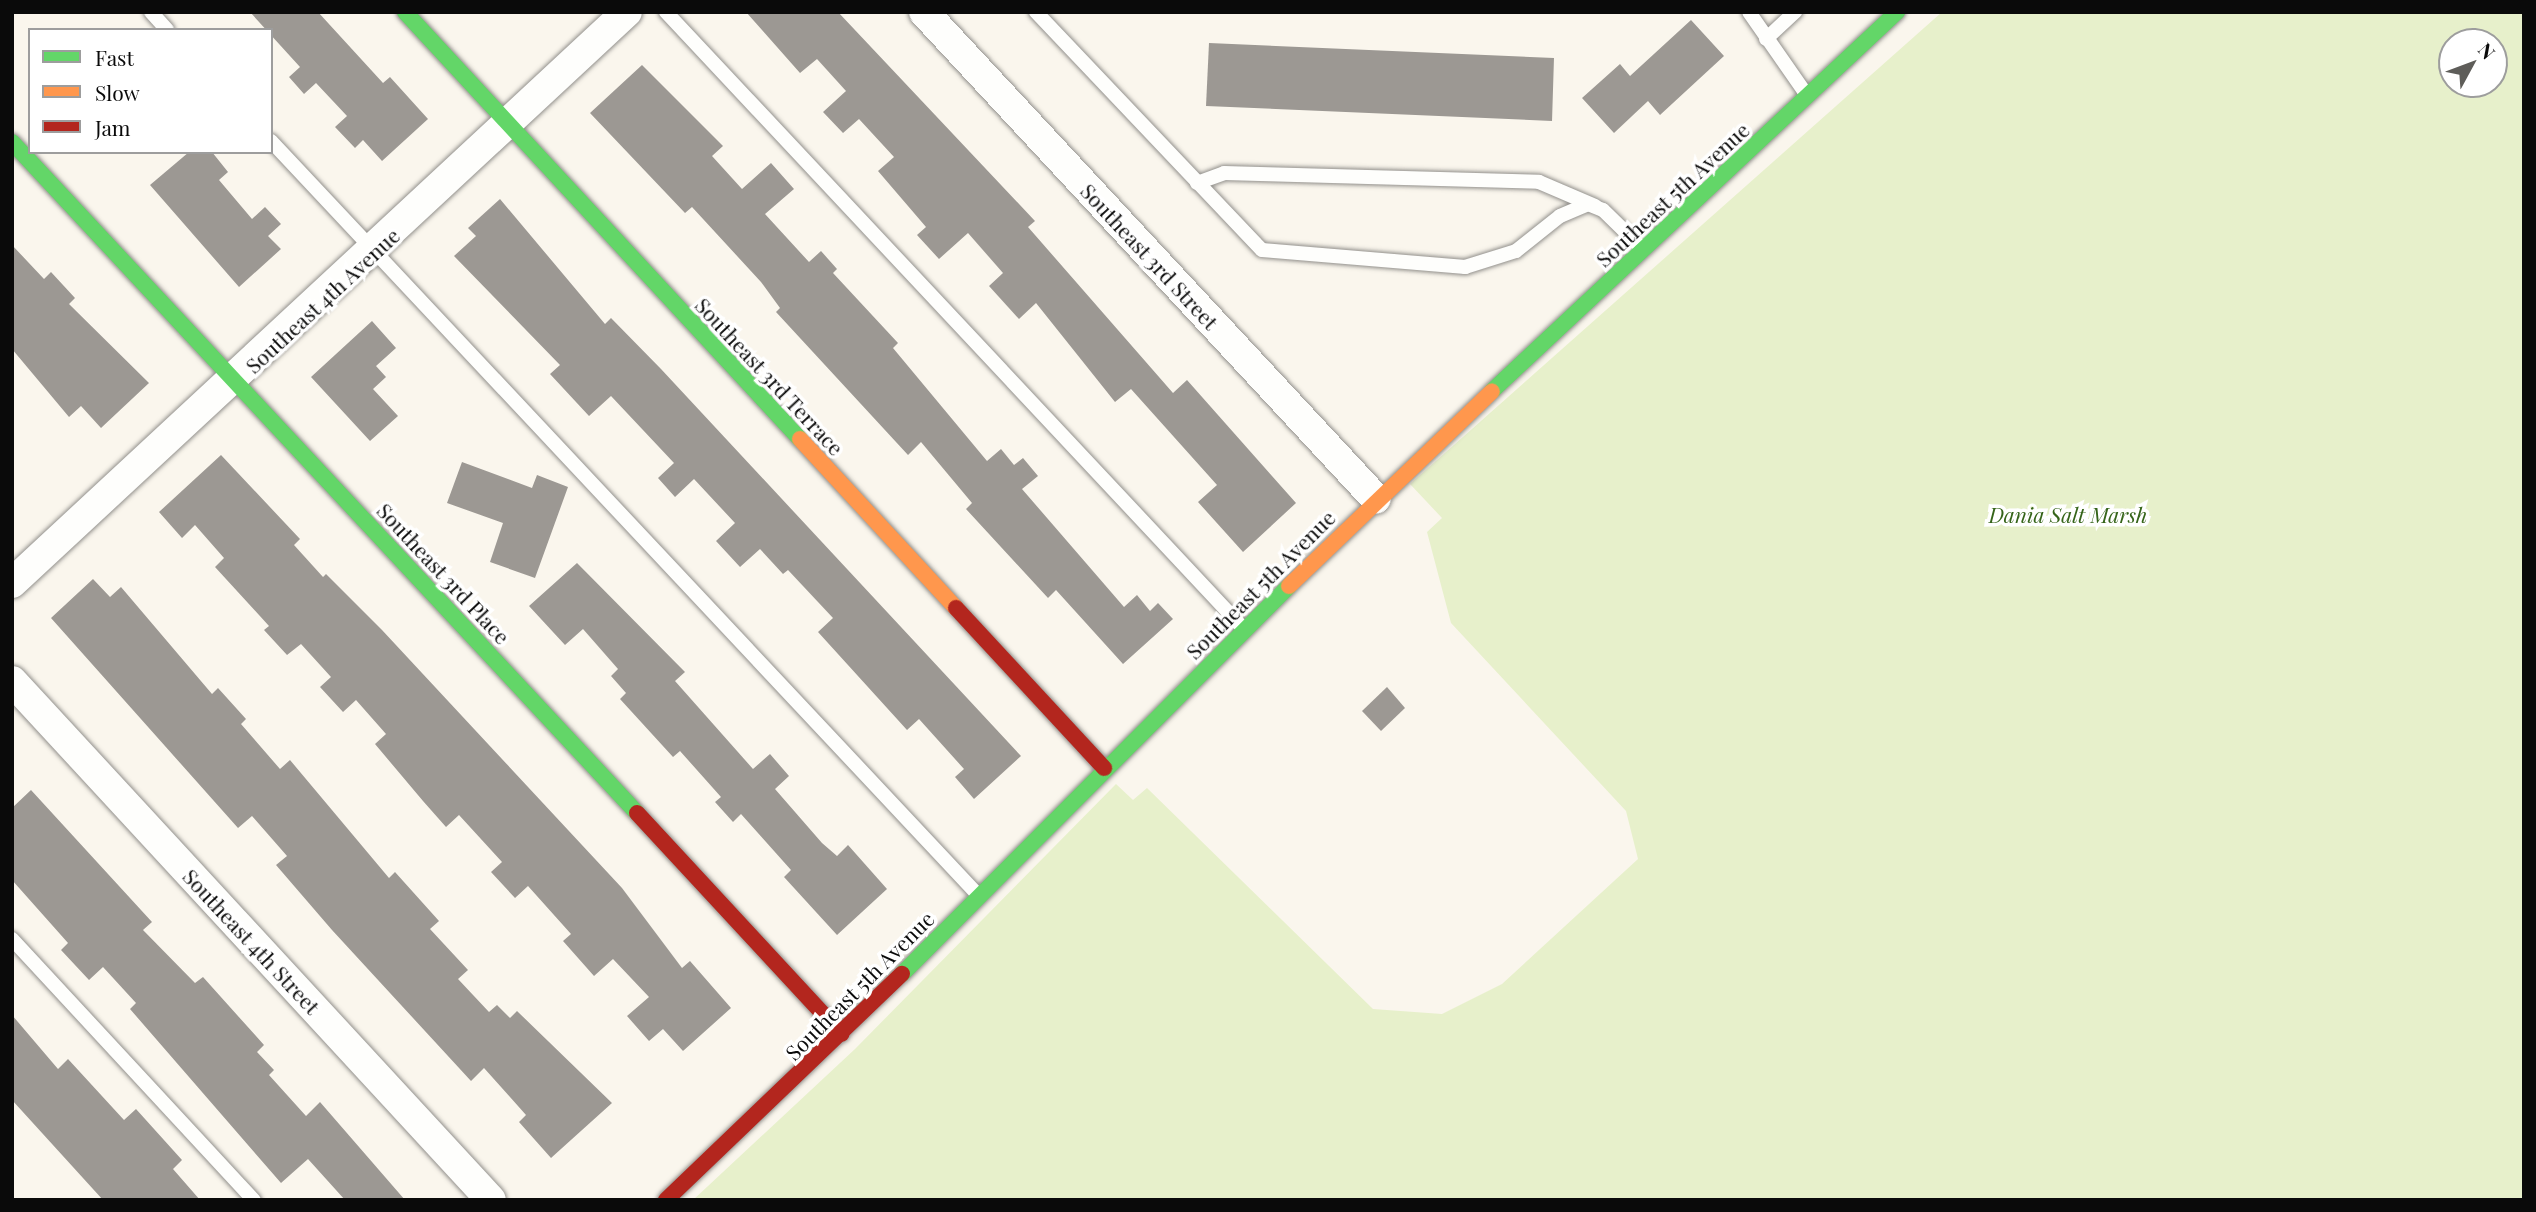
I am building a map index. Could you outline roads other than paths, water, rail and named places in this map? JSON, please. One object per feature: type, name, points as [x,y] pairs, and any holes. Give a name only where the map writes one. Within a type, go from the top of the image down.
[{"type":"street","name":"Southeast 3rd Terrace","points":[[405,12],[1104,768]]},
{"type":"street","name":"Southeast 4th Avenue","points":[[12,583],[375,253],[627,12]]},
{"type":"street","name":"Southeast 3rd Street","points":[[924,12],[1376,499]]},
{"type":"street","name":"Southeast 5th Avenue","points":[[666,1200],[842,1034],[1104,768],[1376,499],[1897,12]]},
{"type":"street","name":"Southeast 3rd Place","points":[[12,142],[236,379],[842,1034]]},
{"type":"street","name":"Southeast 4th Street","points":[[12,681],[491,1200]]},
{"type":"lane","points":[[151,12],[165,28]]},
{"type":"lane","points":[[666,12],[1244,629]]},
{"type":"lane","points":[[1036,12],[1050,19],[1197,183],[1262,250],[1279,256],[1465,267],[1516,251],[1576,207],[1602,210]]},
{"type":"lane","points":[[1749,12],[1807,96]]},
{"type":"lane","points":[[1766,39],[1795,12]]},
{"type":"lane","points":[[273,143],[978,895]]},
{"type":"lane","points":[[1197,183],[1224,173],[1539,181],[1602,210],[1643,249]]},
{"type":"lane","points":[[12,939],[254,1200]]},
{"type":"park label","name":"Dania Salt Marsh","points":[[2068,514]]}]
